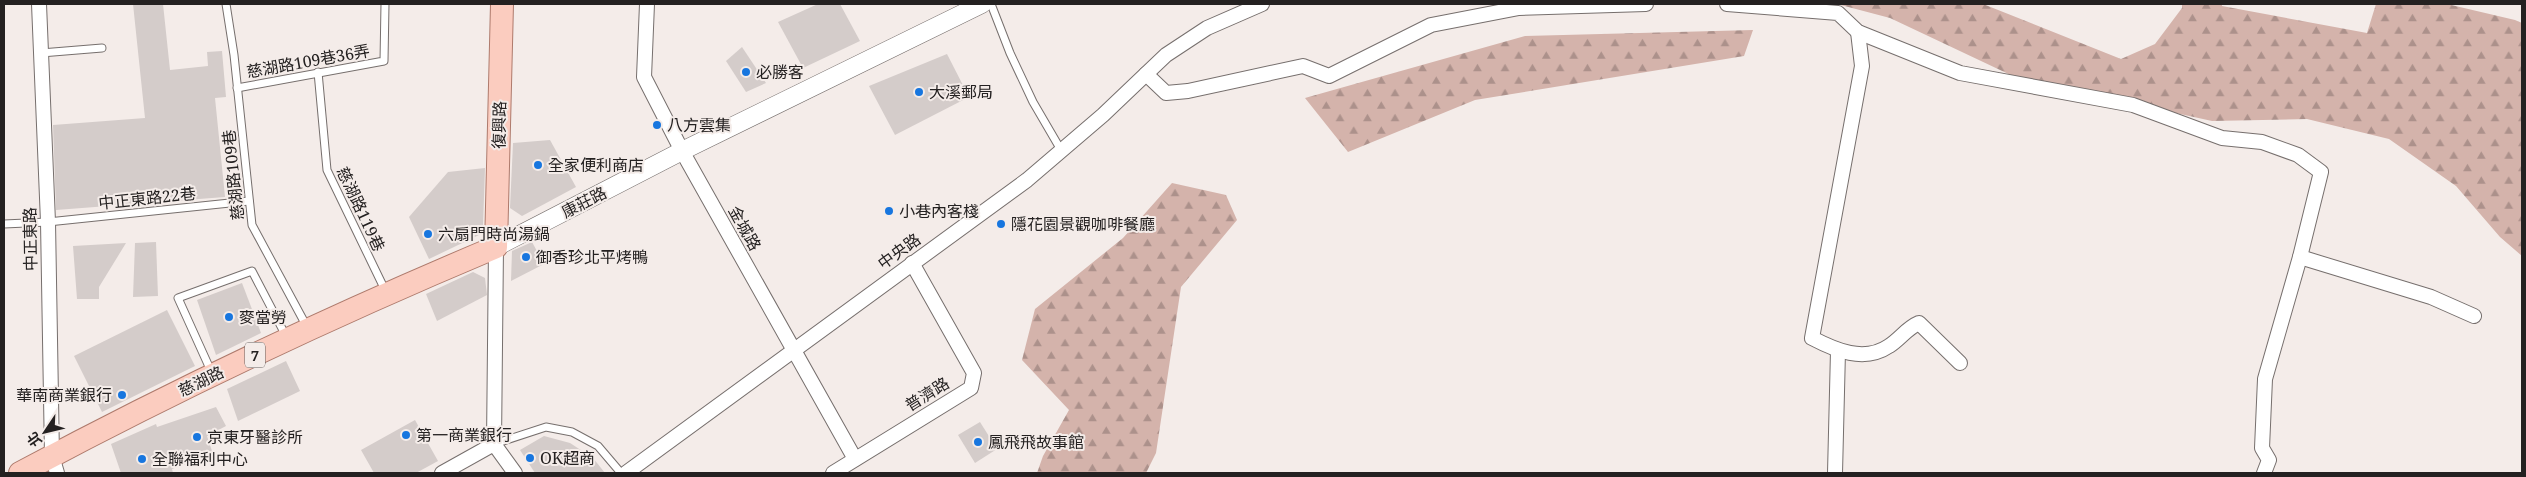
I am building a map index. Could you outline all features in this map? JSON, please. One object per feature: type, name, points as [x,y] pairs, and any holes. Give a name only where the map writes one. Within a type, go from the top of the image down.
[{"type":"main road","name":"復興路","points":[[496,247],[502,4]]},
{"type":"main road","name":"慈湖路","points":[[20,473],[54,465],[213,374],[387,293],[496,247]]},
{"type":"street","name":"中正東路","points":[[39,4],[48,222],[54,465]]},
{"type":"street","name":"金城路","points":[[647,4],[644,77],[682,151],[855,459]]},
{"type":"street","name":"康莊路","points":[[496,247],[682,151],[982,4]]},
{"type":"street","name":"中央路","points":[[626,473],[793,349],[1027,180],[1166,55],[1207,28],[1262,4]]},
{"type":"street","points":[[1146,74],[1166,93],[1188,91],[1303,66],[1329,76],[1430,25],[1520,8],[1646,4]]},
{"type":"street","points":[[1727,4],[1838,13],[1858,32],[1960,73],[2133,105],[2222,138],[2262,142],[2298,155],[2321,172],[2300,257],[2265,378],[2262,448],[2269,460],[2264,473]]},
{"type":"street","points":[[1858,32],[1862,66],[1812,338],[1838,351],[1869,354],[1888,347],[1909,327],[1919,323],[1960,363]]},
{"type":"street","points":[[496,247],[494,444],[515,473]]},
{"type":"street","points":[[2300,257],[2432,297],[2474,316]]},
{"type":"street","name":"普濟路","points":[[833,473],[971,388],[974,373],[912,263]]},
{"type":"street","points":[[1835,473],[1838,351]]},
{"type":"street","points":[[442,473],[494,444]]},
{"type":"lane","name":"慈湖路109巷","points":[[226,4],[252,226],[308,330]]},
{"type":"lane","name":"慈湖路109巷36弄","points":[[237,88],[384,61],[385,4]]},
{"type":"lane","points":[[991,4],[1017,70],[1061,150]]},
{"type":"lane","points":[[41,53],[102,48]]},
{"type":"lane","name":"慈湖路119巷","points":[[318,72],[326,170],[387,293]]},
{"type":"lane","name":"中正東路22巷","points":[[4,224],[48,222],[249,201]]},
{"type":"lane","points":[[213,374],[178,298],[252,271],[288,340]]},
{"type":"lane","points":[[494,444],[546,427],[572,432],[598,446],[622,473]]},
{"type":"green space","points":[[1837,4],[1983,4],[2121,59],[2155,44],[2182,8],[2182,4],[2222,4],[2222,6],[2367,33],[2376,4],[2447,4],[2515,20],[2522,23],[2522,256],[2500,237],[2456,186],[2389,139],[2307,119],[2212,121],[2017,78],[1890,18]]},
{"type":"green space","points":[[1753,30],[1744,56],[1475,100],[1348,152],[1305,98],[1525,36]]},
{"type":"green space","points":[[1172,183],[1226,195],[1237,220],[1181,287],[1156,453],[1146,473],[1037,473],[1043,456],[1069,410],[1022,360],[1035,309],[1123,238]]},
{"type":"building","points":[[133,4],[163,4],[170,70],[208,66],[207,52],[222,51],[226,97],[215,98],[225,197],[56,210],[53,125],[145,118]]},
{"type":"building","points":[[818,4],[840,4],[860,41],[803,68],[778,22]]},
{"type":"building","name":"必勝客","points":[[742,47],[766,83],[746,92],[726,61]]},
{"type":"building","name":"大溪郵局","points":[[947,54],[969,97],[895,135],[869,86]]},
{"type":"building","name":"全家便利商店","points":[[550,140],[576,187],[522,216],[510,208],[513,143]]},
{"type":"building","points":[[485,168],[483,226],[479,235],[429,259],[409,217],[448,172]]},
{"type":"building","points":[[156,242],[158,296],[133,297],[135,243]]},
{"type":"building","name":"御香珍北平烤鴨","points":[[532,242],[544,264],[511,281],[512,251]]},
{"type":"building","points":[[126,243],[99,287],[99,299],[77,299],[73,246]]},
{"type":"building","points":[[473,272],[485,278],[487,295],[437,321],[426,294]]},
{"type":"building","name":"麥當勞","points":[[242,283],[261,333],[216,355],[197,300]]},
{"type":"building","points":[[167,310],[195,366],[102,412],[74,356]]},
{"type":"building","points":[[286,361],[300,391],[238,421],[227,389]]},
{"type":"building","points":[[216,407],[226,426],[207,436],[213,454],[172,469],[173,473],[121,473],[111,444],[156,424],[157,427]]},
{"type":"building","name":"第一商業銀行","points":[[415,420],[438,461],[416,473],[374,473],[361,450]]},
{"type":"building","name":"鳳飛飛故事館","points":[[980,422],[997,449],[975,463],[958,435]]},
{"type":"building","points":[[544,436],[570,443],[593,458],[605,473],[535,473],[520,450]]},
{"type":"place","name":"必勝客","points":[[746,72]]},
{"type":"place","name":"大溪郵局","points":[[919,92]]},
{"type":"place","name":"八方雲集","points":[[657,125]]},
{"type":"place","name":"全家便利商店","points":[[538,165]]},
{"type":"place","name":"小巷內客棧","points":[[889,211]]},
{"type":"place","name":"隱花園景觀咖啡餐廳","points":[[1001,224]]},
{"type":"place","name":"六扇門時尚湯鍋","points":[[428,234]]},
{"type":"place","name":"御香珍北平烤鴨","points":[[526,257]]},
{"type":"place","name":"麥當勞","points":[[229,317]]},
{"type":"place","name":"華南商業銀行","points":[[122,395]]},
{"type":"place","name":"第一商業銀行","points":[[406,435]]},
{"type":"place","name":"京東牙醫診所","points":[[197,437]]},
{"type":"place","name":"鳳飛飛故事館","points":[[978,442]]},
{"type":"place","name":"OK超商","points":[[530,458]]},
{"type":"place","name":"全聯福利中心","points":[[142,459]]}]
